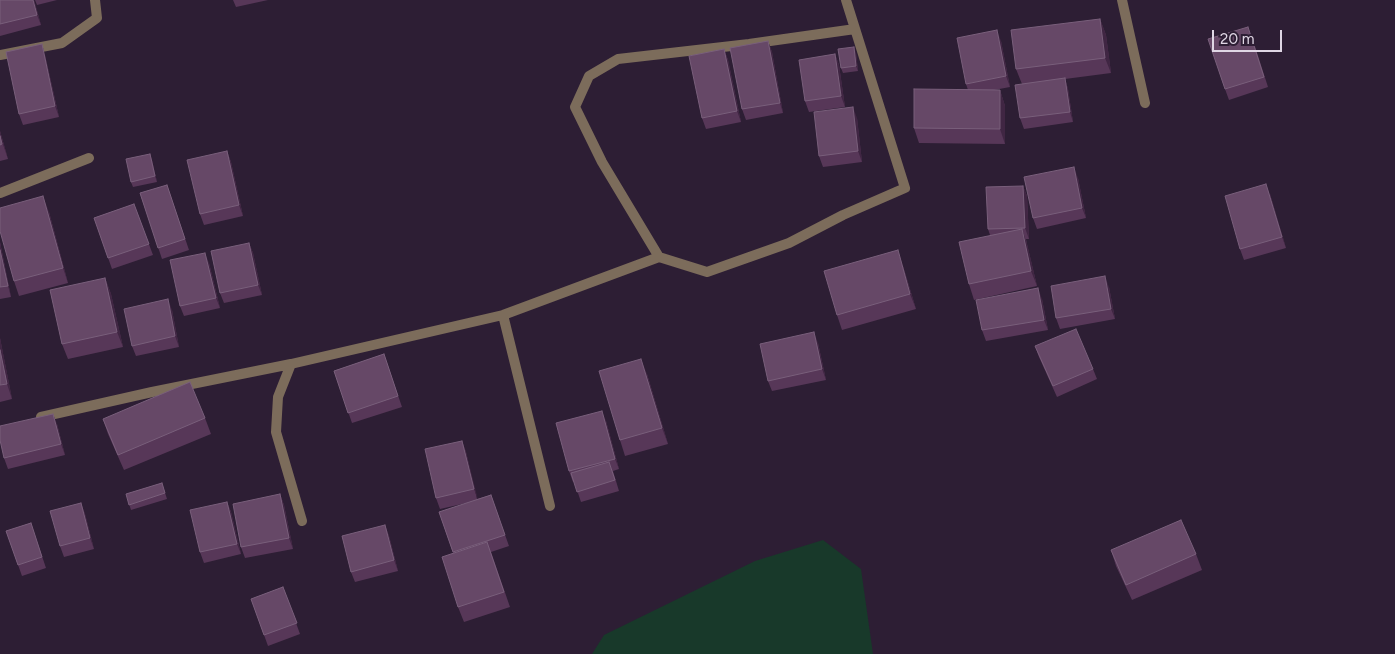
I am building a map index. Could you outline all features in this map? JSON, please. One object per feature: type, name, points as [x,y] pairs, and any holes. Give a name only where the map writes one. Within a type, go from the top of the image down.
[{"type":"street","points":[[0,55],[62,43],[96,18],[94,0]]},
{"type":"street","points":[[27,421],[152,392],[292,364],[503,315],[659,257],[707,272],[790,243],[905,188],[846,0]]},
{"type":"street","points":[[1122,0],[1145,103]]},
{"type":"street","points":[[659,257],[602,162],[575,107],[589,76],[618,59],[749,44],[855,29]]},
{"type":"street","points":[[0,193],[89,158]]},
{"type":"street","points":[[503,315],[550,506]]},
{"type":"street","points":[[292,364],[278,396],[276,432],[302,521]]},
{"type":"green space","points":[[823,540],[861,569],[873,654],[592,654],[604,635],[755,561]]},
{"type":"building","points":[[0,0],[33,0],[37,15],[0,24]]},
{"type":"building","points":[[1100,19],[1105,58],[1016,69],[1011,30]]},
{"type":"building","points":[[1248,27],[1264,77],[1225,89],[1208,39]]},
{"type":"building","points":[[997,30],[1006,76],[966,84],[957,38]]},
{"type":"building","points":[[768,41],[780,103],[742,109],[730,48]]},
{"type":"building","points":[[42,44],[55,106],[19,114],[6,52]]},
{"type":"building","points":[[854,47],[856,66],[841,68],[838,49]]},
{"type":"building","points":[[724,49],[737,111],[702,118],[689,56]]},
{"type":"building","points":[[835,54],[841,96],[805,101],[799,60]]},
{"type":"building","points":[[1065,78],[1070,112],[1020,118],[1015,85]]},
{"type":"building","points":[[914,89],[1000,90],[1000,129],[914,128]]},
{"type":"building","points":[[853,107],[858,151],[819,156],[814,112]]},
{"type":"building","points":[[227,151],[239,205],[200,214],[187,160]]},
{"type":"building","points":[[150,154],[155,176],[131,182],[126,159]]},
{"type":"building","points":[[1074,167],[1082,208],[1033,218],[1024,177]]},
{"type":"building","points":[[1266,184],[1282,237],[1240,249],[1225,196]]},
{"type":"building","points":[[167,185],[185,239],[158,248],[140,193]]},
{"type":"building","points":[[1023,186],[1025,228],[988,229],[986,187]]},
{"type":"building","points":[[43,196],[63,268],[14,281],[0,231],[0,208]]},
{"type":"building","points":[[134,204],[149,244],[108,258],[94,218]]},
{"type":"building","points":[[1022,229],[1031,271],[969,284],[959,242]]},
{"type":"building","points":[[249,243],[258,285],[220,293],[211,251]]},
{"type":"building","points":[[0,250],[8,286],[0,287]]},
{"type":"building","points":[[898,250],[910,294],[837,315],[824,271]]},
{"type":"building","points":[[205,253],[216,298],[180,306],[170,260]]},
{"type":"building","points":[[1105,276],[1111,309],[1056,318],[1051,286]]},
{"type":"building","points":[[105,278],[117,332],[62,344],[50,290]]},
{"type":"building","points":[[1038,288],[1044,320],[982,330],[976,300]]},
{"type":"building","points":[[168,299],[175,336],[132,346],[124,309]]},
{"type":"building","points":[[1076,329],[1093,369],[1053,386],[1035,346]]},
{"type":"building","points":[[814,332],[822,369],[768,381],[760,344]]},
{"type":"building","points":[[0,350],[7,384],[0,385]]},
{"type":"building","points":[[384,354],[398,396],[348,413],[334,371]]},
{"type":"building","points":[[641,359],[662,428],[620,440],[599,371]]},
{"type":"building","points":[[190,382],[205,418],[118,455],[103,419]]},
{"type":"building","points":[[602,411],[615,459],[569,471],[556,423]]},
{"type":"building","points":[[53,414],[61,444],[4,458],[0,440],[0,426]]},
{"type":"building","points":[[462,441],[474,489],[436,498],[425,449]]},
{"type":"building","points":[[609,462],[615,480],[577,492],[571,473]]},
{"type":"building","points":[[162,483],[165,493],[129,505],[126,494]]},
{"type":"building","points":[[280,494],[289,538],[241,547],[233,504]]},
{"type":"building","points":[[491,495],[505,535],[453,552],[439,512]]},
{"type":"building","points":[[227,502],[237,544],[200,552],[190,510]]},
{"type":"building","points":[[81,503],[90,538],[60,546],[50,511]]},
{"type":"building","points":[[1181,520],[1196,554],[1126,585],[1111,550]]},
{"type":"building","points":[[31,523],[42,557],[18,565],[6,531]]},
{"type":"building","points":[[385,525],[394,560],[351,572],[342,536]]},
{"type":"building","points":[[487,542],[504,592],[458,607],[442,557]]},
{"type":"building","points":[[283,587],[297,623],[264,635],[251,599]]}]
